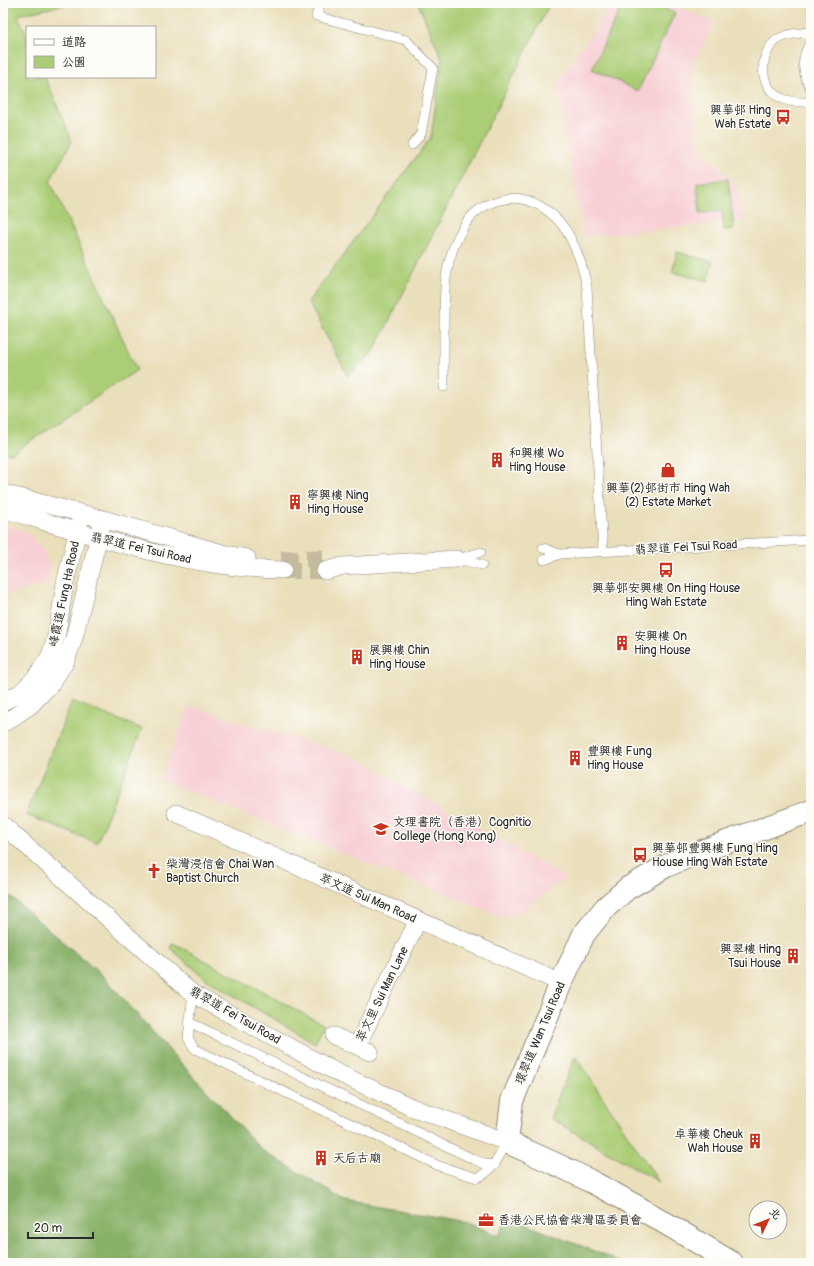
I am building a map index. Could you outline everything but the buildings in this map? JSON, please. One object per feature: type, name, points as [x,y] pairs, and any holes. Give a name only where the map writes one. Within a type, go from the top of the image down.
[{"type":"street","name":"翡翠道 Fei Tsui Road","points":[[3,493],[233,555],[282,565],[242,568],[187,559],[98,538],[3,509]]},
{"type":"street","name":"峰霞道 Fung Ha Road","points":[[3,702],[20,693],[36,677],[50,656],[57,633],[65,583],[81,514]]},
{"type":"street","name":"峰霞道 Fung Ha Road","points":[[3,723],[31,705],[50,685],[65,663],[74,638],[103,519]]},
{"type":"street","points":[[324,564],[343,566],[457,559]]},
{"type":"street","name":"環翠道 Wan Tsui Road","points":[[506,1142],[512,1101],[561,983],[584,934],[606,907],[628,888],[666,866],[811,812]]},
{"type":"street","name":"萃文道 Sui Man Road","points":[[176,813],[561,983]]},
{"type":"street","name":"翡翠道 Fei Tsui Road","points":[[3,825],[193,994],[338,1073],[411,1106],[506,1142]]},
{"type":"street","name":"萃文里 Sui Man Lane","points":[[334,1036],[363,1049],[418,920]]},
{"type":"street","points":[[506,1142],[553,1162],[592,1182],[732,1263]]},
{"type":"lane","points":[[321,3],[316,16],[406,40],[433,68],[421,134],[412,144]]},
{"type":"lane","points":[[811,32],[788,35],[779,39],[765,54],[763,68],[766,82],[772,91],[780,98],[789,102],[811,102]]},
{"type":"lane","points":[[811,42],[804,55],[803,67],[805,79],[811,89]]},
{"type":"lane","points":[[444,387],[444,288],[446,271],[456,241],[468,221],[481,208],[493,202],[521,198],[534,202],[548,212],[571,238],[584,270],[587,288],[603,551]]},
{"type":"lane","name":"翡翠道 Fei Tsui Road","points":[[544,560],[560,554],[811,540]]},
{"type":"lane","name":"翡翠道 Fei Tsui Road","points":[[543,548],[560,554]]},
{"type":"lane","points":[[457,559],[481,552]]},
{"type":"lane","points":[[457,559],[482,565]]},
{"type":"lane","points":[[193,994],[188,1038],[195,1049],[439,1166],[477,1178],[484,1175],[495,1165],[506,1142]]},
{"type":"lane","points":[[189,1022],[473,1159],[485,1164],[495,1165]]},
{"type":"shaded area","points":[[612,3],[670,3],[714,23],[690,70],[699,147],[736,185],[745,221],[583,236],[557,83]]},
{"type":"shaded area","points":[[3,526],[12,527],[29,534],[42,548],[49,565],[48,584],[3,595]]},
{"type":"shaded area","name":"文理書院（香港）Cognitio College (Hong Kong)","points":[[189,706],[353,756],[566,878],[522,911],[502,917],[160,780]]},
{"type":"green space","points":[[3,3],[74,3],[18,15],[26,34],[26,78],[45,78],[72,141],[50,181],[137,370],[12,453],[3,454]]},
{"type":"green space","points":[[418,3],[550,3],[373,353],[348,376],[308,302],[431,137],[442,59]]},
{"type":"green space","points":[[623,3],[652,3],[675,13],[638,91],[592,69]]},
{"type":"green space","points":[[728,179],[734,229],[724,230],[722,211],[700,213],[697,183]]},
{"type":"green space","points":[[677,252],[713,262],[708,281],[672,272]]},
{"type":"green space","points":[[72,701],[142,729],[97,843],[26,815]]},
{"type":"green space","points":[[3,890],[106,979],[177,1059],[262,1150],[345,1201],[466,1222],[499,1236],[507,1217],[625,1263],[3,1263]]},
{"type":"green space","points":[[173,943],[324,1025],[315,1043],[207,980],[170,948]]},
{"type":"green space","points":[[575,1056],[659,1182],[550,1118]]},
{"type":"tunnel","points":[[281,559],[323,558]]},
{"type":"tunnel","points":[[283,570],[325,571]]},
{"type":"place","name":"興華邨 Hing Wah Estate","points":[[783,117]]},
{"type":"place","name":"和興樓 Wo Hing House","points":[[497,460]]},
{"type":"place","name":"興華(2)邨街市 Hing Wah (2) Estate Market","points":[[668,470]]},
{"type":"place","name":"寧興樓 Ning Hing House","points":[[295,502]]},
{"type":"place","name":"興華邨安興樓 On Hing House Hing Wah Estate","points":[[666,570]]},
{"type":"place","name":"安興樓 On Hing House","points":[[622,643]]},
{"type":"place","name":"展興樓 Chin Hing House","points":[[357,657]]},
{"type":"place","name":"豐興樓 Fung Hing House","points":[[575,758]]},
{"type":"place","name":"文理書院（香港）Cognitio College (Hong Kong)","points":[[381,829]]},
{"type":"place","name":"興華邨豐興樓 Fung Hing House Hing Wah Estate","points":[[640,855]]},
{"type":"place","name":"柴灣浸信會 Chai Wan Baptist Church","points":[[154,871]]},
{"type":"place","name":"興翠樓 Hing Tsui House","points":[[793,956]]},
{"type":"place","name":"卓華樓 Cheuk Wah House","points":[[755,1141]]},
{"type":"place","name":"天后古廟","points":[[321,1158]]},
{"type":"place","name":"香港公民協會柴灣區委員會","points":[[486,1220]]}]
